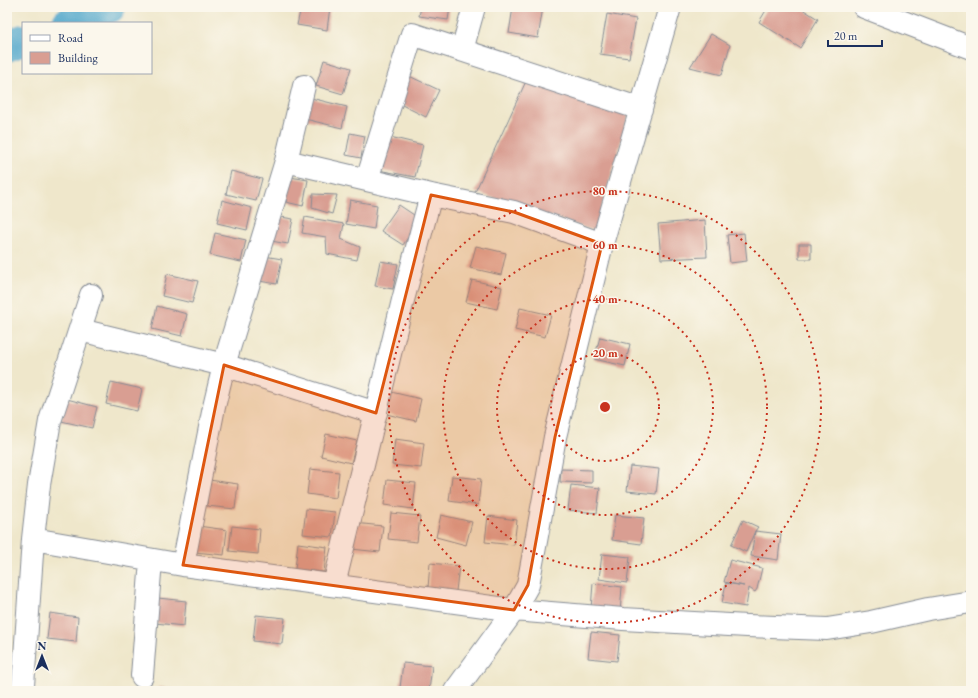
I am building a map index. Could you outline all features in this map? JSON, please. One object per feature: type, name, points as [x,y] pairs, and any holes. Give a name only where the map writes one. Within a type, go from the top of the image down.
[{"type":"street","points":[[462,50],[474,7]]},
{"type":"street","points":[[455,691],[514,610],[528,585],[555,437],[602,244],[670,7]]},
{"type":"street","points":[[864,7],[971,48]]},
{"type":"street","points":[[367,180],[412,34],[641,109]]},
{"type":"street","points":[[183,565],[214,407],[224,365],[286,161],[304,86]]},
{"type":"street","points":[[286,161],[431,195],[514,212],[602,244]]},
{"type":"street","points":[[334,585],[403,300],[431,195]]},
{"type":"street","points":[[23,691],[32,539],[38,485],[50,421],[91,295]]},
{"type":"street","points":[[80,330],[224,365],[376,413]]},
{"type":"street","points":[[32,539],[183,565],[514,610],[623,619],[827,629],[871,622],[928,609],[971,602]]},
{"type":"street","points":[[142,676],[151,560]]},
{"type":"highlighted area","points":[[431,195],[514,212],[602,244],[555,437],[528,585],[514,610],[183,565],[224,365],[376,413]]},
{"type":"building","points":[[301,7],[330,7],[327,30],[297,25]]},
{"type":"building","points":[[421,7],[450,7],[448,20],[419,16]]},
{"type":"building","points":[[513,7],[543,7],[538,38],[509,33]]},
{"type":"building","points":[[768,7],[799,7],[818,19],[800,48],[759,22]]},
{"type":"building","points":[[607,14],[636,19],[629,58],[600,54]]},
{"type":"building","points":[[711,34],[730,45],[722,75],[690,67]]},
{"type":"building","points":[[324,60],[351,68],[343,94],[316,86]]},
{"type":"building","points":[[407,75],[439,90],[426,117],[394,101]]},
{"type":"building","points":[[527,79],[629,114],[595,231],[475,192]]},
{"type":"building","points":[[311,98],[347,107],[342,128],[305,119]]},
{"type":"building","points":[[350,133],[365,136],[361,158],[346,155]]},
{"type":"building","points":[[386,136],[423,145],[415,177],[378,170]]},
{"type":"building","points":[[231,171],[262,179],[256,201],[226,194]]},
{"type":"building","points":[[290,177],[308,180],[303,206],[286,202]]},
{"type":"building","points":[[313,194],[337,195],[332,214],[312,208]]},
{"type":"building","points":[[222,200],[252,208],[247,230],[217,223]]},
{"type":"building","points":[[350,200],[377,205],[374,229],[346,224]]},
{"type":"building","points":[[399,205],[420,219],[403,245],[381,231]]},
{"type":"building","points":[[275,216],[293,219],[288,244],[271,241]]},
{"type":"building","points":[[305,217],[344,224],[341,239],[360,247],[357,260],[327,254],[326,237],[302,233]]},
{"type":"building","points":[[705,220],[707,257],[661,259],[658,224]]},
{"type":"building","points":[[215,233],[246,240],[241,262],[210,255]]},
{"type":"building","points":[[744,233],[747,261],[730,263],[727,235]]},
{"type":"building","points":[[799,244],[811,244],[811,259],[799,259]]},
{"type":"building","points":[[476,246],[506,253],[501,275],[470,268]]},
{"type":"building","points":[[264,256],[282,259],[277,284],[259,281]]},
{"type":"building","points":[[380,261],[398,264],[393,289],[375,286]]},
{"type":"building","points":[[167,274],[198,281],[192,303],[162,296]]},
{"type":"building","points":[[472,280],[502,287],[497,309],[466,302]]},
{"type":"building","points":[[157,306],[187,314],[182,336],[152,329]]},
{"type":"building","points":[[520,308],[551,315],[545,337],[515,330]]},
{"type":"building","points":[[600,337],[630,344],[625,366],[594,359]]},
{"type":"building","points":[[111,382],[142,389],[137,411],[106,404]]},
{"type":"building","points":[[391,392],[421,399],[416,421],[386,414]]},
{"type":"building","points":[[67,399],[97,407],[92,428],[61,421]]},
{"type":"building","points":[[326,434],[357,441],[351,463],[321,456]]},
{"type":"building","points":[[395,439],[424,443],[421,468],[392,465]]},
{"type":"building","points":[[630,466],[659,469],[656,494],[627,491]]},
{"type":"building","points":[[310,469],[339,472],[336,498],[307,494]]},
{"type":"building","points":[[561,469],[592,470],[592,483],[560,482]]},
{"type":"building","points":[[452,476],[481,479],[478,505],[449,501]]},
{"type":"building","points":[[209,480],[238,484],[235,509],[207,506]]},
{"type":"building","points":[[387,480],[416,483],[413,509],[384,505]]},
{"type":"building","points":[[571,485],[600,488],[597,513],[568,510]]},
{"type":"building","points":[[306,509],[335,512],[332,537],[303,534]]},
{"type":"building","points":[[391,513],[420,516],[417,542],[388,539]]},
{"type":"building","points":[[441,515],[472,522],[466,545],[436,537]]},
{"type":"building","points":[[615,515],[644,518],[641,544],[612,540]]},
{"type":"building","points":[[488,516],[517,520],[514,545],[485,542]]},
{"type":"building","points":[[743,520],[758,527],[746,552],[731,545]]},
{"type":"building","points":[[354,523],[383,526],[380,552],[351,549]]},
{"type":"building","points":[[198,526],[227,530],[224,555],[195,552]]},
{"type":"building","points":[[232,526],[260,529],[258,554],[229,551]]},
{"type":"building","points":[[755,531],[781,534],[778,560],[751,556]]},
{"type":"building","points":[[298,543],[327,547],[324,572],[295,569]]},
{"type":"building","points":[[602,554],[630,557],[627,583],[599,579]]},
{"type":"building","points":[[730,560],[762,568],[757,589],[755,592],[749,588],[746,607],[722,603],[726,583],[744,586],[724,582]]},
{"type":"building","points":[[430,563],[459,566],[456,591],[428,588]]},
{"type":"building","points":[[593,583],[622,587],[620,613],[591,609]]},
{"type":"building","points":[[158,598],[186,601],[184,626],[155,623]]},
{"type":"building","points":[[50,613],[78,617],[76,642],[47,639]]},
{"type":"building","points":[[256,615],[285,618],[282,644],[253,641]]},
{"type":"building","points":[[591,632],[620,635],[617,661],[588,658]]},
{"type":"building","points":[[403,663],[432,666],[429,691],[400,688]]},
{"type":"building","points":[[158,687],[182,690],[182,691],[158,691]]},
{"type":"waterway","points":[[71,22],[110,7]]},
{"type":"waterway","points":[[7,46],[22,40]]}]
